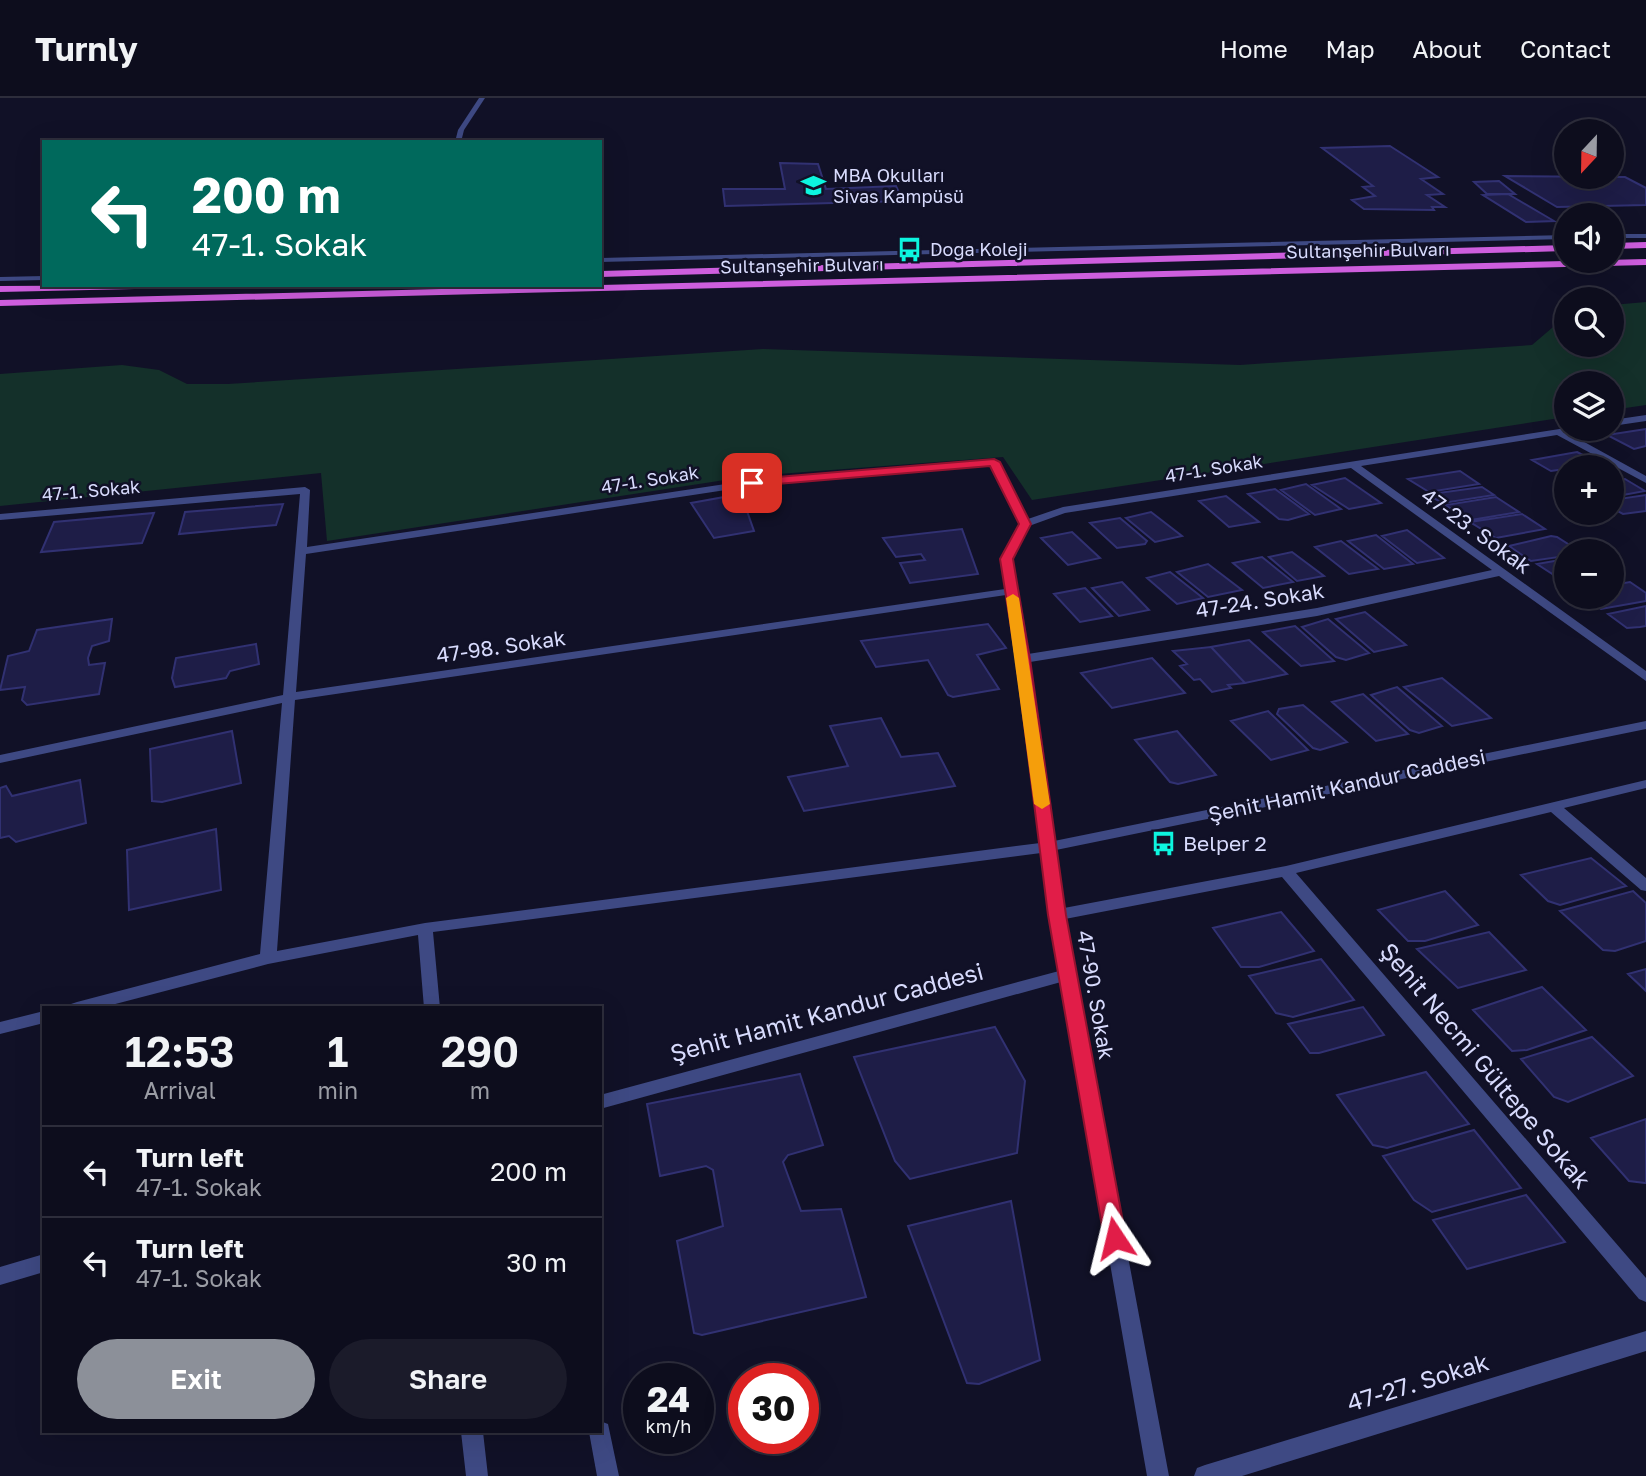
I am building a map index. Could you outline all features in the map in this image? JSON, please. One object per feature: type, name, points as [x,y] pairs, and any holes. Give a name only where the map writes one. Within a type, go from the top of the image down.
[{"type":"highway","points":[[1624,246],[1646,245]]},
{"type":"highway","name":"Sultanşehir Bulvarı","points":[[602,274],[1554,248]]},
{"type":"highway","name":"Sultanşehir Bulvarı","points":[[0,303],[1646,262]]},
{"type":"highway","points":[[0,289],[90,287]]},
{"type":"street","points":[[458,140],[461,130],[482,98]]},
{"type":"street","points":[[1624,236],[1646,236]]},
{"type":"street","name":"Sultanşehir Bulvarı","points":[[602,260],[1554,237]]},
{"type":"street","points":[[0,279],[42,278]]},
{"type":"street","points":[[1624,421],[1646,418]]},
{"type":"street","name":"47-1. Sokak","points":[[0,517],[305,490],[301,551],[752,483],[994,462],[1025,524],[1063,510],[1554,433]]},
{"type":"street","points":[[1574,441],[1646,480]]},
{"type":"street","name":"47-23. Sokak","points":[[1352,464],[1646,677]]},
{"type":"street","name":"47-90. Sokak","points":[[1025,524],[1006,559],[1023,659],[1057,915],[1158,1476]]},
{"type":"street","points":[[268,958],[301,551]]},
{"type":"street","name":"47-24. Sokak","points":[[1023,659],[1318,612],[1500,572]]},
{"type":"street","name":"47-98. Sokak","points":[[0,759],[291,697],[1012,591]]},
{"type":"street","name":"Şehit Hamit Kandur Caddesi","points":[[85,1006],[268,958],[425,928],[1048,847],[1646,725]]},
{"type":"street","points":[[1057,915],[1286,872],[1646,784]]},
{"type":"street","points":[[1553,806],[1646,886]]},
{"type":"street","name":"Şehit Necmi Gültepe Sokak","points":[[1286,872],[1646,1293]]},
{"type":"street","points":[[425,928],[432,1006]]},
{"type":"street","name":"Şehit Hamit Kandur Caddesi","points":[[602,1101],[1068,974]]},
{"type":"street","points":[[0,1028],[42,1018]]},
{"type":"street","points":[[0,1276],[42,1264]]},
{"type":"street","name":"47-27. Sokak","points":[[1205,1476],[1646,1341]]},
{"type":"street","points":[[472,1433],[477,1476]]},
{"type":"street","points":[[600,1433],[608,1476]]},
{"type":"green space","points":[[1646,302],[1646,405],[1624,408],[1624,371],[1554,371],[1554,419],[1032,500],[1003,457],[751,476],[327,541],[321,473],[0,506],[0,374],[122,365],[159,370],[187,384],[228,384],[763,349],[1240,365],[1532,345],[1554,326],[1554,357],[1624,357],[1624,304]]},
{"type":"building","points":[[1390,146],[1438,177],[1421,179],[1443,194],[1427,195],[1445,207],[1432,207],[1434,210],[1364,209],[1352,200],[1375,196],[1363,187],[1373,186],[1322,148]]},
{"type":"building","points":[[780,163],[818,164],[826,189],[896,186],[903,201],[725,206],[723,189],[785,189]]},
{"type":"building","points":[[1505,176],[1554,176],[1554,189],[1624,189],[1625,177],[1646,188],[1646,205],[1554,203],[1554,205]]},
{"type":"building","points":[[1499,181],[1515,194],[1487,194],[1474,182]]},
{"type":"building","points":[[1508,194],[1554,221],[1526,222],[1483,195]]},
{"type":"building","points":[[1646,429],[1646,446],[1634,449],[1619,441],[1624,441],[1624,432]]},
{"type":"building","points":[[1577,452],[1583,455],[1560,455]]},
{"type":"building","points":[[1554,456],[1554,471],[1551,471],[1532,460]]},
{"type":"building","points":[[1460,471],[1479,484],[1429,492],[1408,479]]},
{"type":"building","points":[[1345,478],[1381,503],[1349,509],[1312,485]]},
{"type":"building","points":[[1625,479],[1645,491],[1624,495]]},
{"type":"building","points":[[1306,484],[1341,509],[1315,515],[1281,490]]},
{"type":"building","points":[[1482,487],[1494,495],[1443,503],[1431,497],[1431,494]]},
{"type":"building","points":[[1275,489],[1309,514],[1288,520],[1279,519],[1248,494]]},
{"type":"building","points":[[741,494],[754,531],[714,538],[691,503]]},
{"type":"building","points":[[1646,495],[1646,511],[1624,514],[1624,498]]},
{"type":"building","points":[[1226,496],[1259,522],[1229,527],[1199,501]]},
{"type":"building","points":[[1496,497],[1519,512],[1471,520],[1465,519],[1446,505]]},
{"type":"building","points":[[283,504],[276,525],[179,534],[185,512]]},
{"type":"building","points":[[1151,512],[1182,536],[1155,542],[1126,518]]},
{"type":"building","points":[[154,513],[142,543],[41,552],[54,522]]},
{"type":"building","points":[[1522,514],[1545,529],[1496,538],[1470,522]]},
{"type":"building","points":[[1120,518],[1147,541],[1145,544],[1117,548],[1090,523]]},
{"type":"building","points":[[962,529],[978,574],[910,583],[900,563],[925,560],[921,554],[896,557],[883,538]]},
{"type":"building","points":[[1407,530],[1444,558],[1417,563],[1382,536]]},
{"type":"building","points":[[1072,532],[1100,558],[1068,565],[1041,538]]},
{"type":"building","points":[[1376,535],[1413,564],[1384,569],[1348,541]]},
{"type":"building","points":[[1551,536],[1560,539],[1554,539],[1554,558],[1531,561],[1509,546]]},
{"type":"building","points":[[1341,541],[1378,569],[1349,574],[1315,547]]},
{"type":"building","points":[[1292,552],[1324,576],[1297,581],[1269,557]]},
{"type":"building","points":[[1262,557],[1293,582],[1263,588],[1233,563]]},
{"type":"building","points":[[1554,561],[1554,575],[1537,564]]},
{"type":"building","points":[[1208,564],[1242,590],[1208,597],[1177,572]]},
{"type":"building","points":[[1170,572],[1203,598],[1177,604],[1147,578]]},
{"type":"building","points":[[1122,582],[1149,610],[1119,616],[1092,588]]},
{"type":"building","points":[[1630,582],[1646,593],[1646,601],[1624,605],[1624,583]]},
{"type":"building","points":[[1085,588],[1112,616],[1080,622],[1054,594]]},
{"type":"building","points":[[1646,606],[1646,626],[1627,628],[1608,614]]},
{"type":"building","points":[[1365,612],[1406,645],[1374,652],[1336,619]]},
{"type":"building","points":[[112,619],[109,641],[92,646],[88,658],[89,665],[105,663],[99,694],[27,705],[22,700],[25,687],[0,690],[8,656],[29,651],[37,630]]},
{"type":"building","points":[[1328,619],[1369,653],[1346,660],[1336,657],[1302,627]]},
{"type":"building","points":[[988,624],[1006,648],[977,655],[999,689],[953,697],[948,695],[928,660],[876,667],[861,641]]},
{"type":"building","points":[[1295,626],[1334,661],[1301,666],[1263,632]]},
{"type":"building","points":[[1249,640],[1287,674],[1245,683],[1211,647]]},
{"type":"building","points":[[256,644],[259,664],[230,671],[226,678],[175,687],[172,678],[176,658]]},
{"type":"building","points":[[1211,647],[1245,683],[1228,685],[1231,688],[1212,692],[1200,679],[1194,680],[1180,666],[1187,664],[1173,651]]},
{"type":"building","points":[[1152,658],[1185,693],[1112,708],[1081,673]]},
{"type":"building","points":[[1442,678],[1491,718],[1452,726],[1404,687]]},
{"type":"building","points":[[1397,687],[1442,726],[1419,733],[1410,730],[1371,695]]},
{"type":"building","points":[[1363,694],[1408,734],[1376,741],[1332,702]]},
{"type":"building","points":[[1303,705],[1347,742],[1320,750],[1313,748],[1277,714],[1279,709]]},
{"type":"building","points":[[1268,711],[1308,750],[1271,760],[1231,721]]},
{"type":"building","points":[[881,718],[901,757],[938,753],[955,786],[804,811],[788,777],[848,766],[830,726]]},
{"type":"building","points":[[232,731],[241,783],[162,802],[152,801],[150,749]]},
{"type":"building","points":[[1177,731],[1216,775],[1178,784],[1170,782],[1135,740]]},
{"type":"building","points":[[80,780],[86,823],[16,842],[9,836],[0,838],[0,788],[6,786],[12,796]]},
{"type":"building","points":[[216,829],[221,890],[129,910],[127,850]]},
{"type":"building","points":[[1591,858],[1626,886],[1560,905],[1548,901],[1521,875]]},
{"type":"building","points":[[1445,891],[1478,925],[1425,941],[1408,941],[1378,910]]},
{"type":"building","points":[[1633,891],[1646,903],[1646,941],[1615,951],[1603,950],[1560,911]]},
{"type":"building","points":[[1281,912],[1314,951],[1259,967],[1241,967],[1213,928]]},
{"type":"building","points":[[1489,932],[1526,970],[1458,988],[1417,949]]},
{"type":"building","points":[[1321,959],[1354,1000],[1293,1017],[1276,1013],[1249,976]]},
{"type":"building","points":[[1646,969],[1646,991],[1628,974]]},
{"type":"building","points":[[1542,987],[1586,1030],[1527,1050],[1512,1051],[1473,1010]]},
{"type":"building","points":[[1363,1007],[1384,1035],[1319,1053],[1310,1053],[1288,1024]]},
{"type":"building","points":[[995,1027],[1025,1081],[1017,1153],[910,1179],[895,1161],[854,1057]]},
{"type":"building","points":[[1592,1037],[1633,1076],[1568,1102],[1554,1097],[1521,1059]]},
{"type":"building","points":[[1426,1072],[1469,1124],[1387,1148],[1373,1145],[1337,1095]]},
{"type":"building","points":[[800,1074],[823,1145],[788,1155],[783,1162],[801,1211],[841,1209],[866,1297],[702,1335],[694,1333],[677,1241],[723,1226],[713,1170],[706,1166],[660,1176],[647,1104]]},
{"type":"building","points":[[1646,1119],[1646,1183],[1629,1181],[1591,1138]]},
{"type":"building","points":[[1474,1130],[1521,1188],[1432,1212],[1414,1200],[1383,1156]]},
{"type":"building","points":[[1526,1195],[1565,1242],[1467,1269],[1433,1220]]},
{"type":"building","points":[[1011,1201],[1040,1360],[979,1384],[967,1383],[908,1226]]},
{"type":"slow traffic","points":[[1013,598],[1042,804]]},
{"type":"place","name":"MBA Okulları Sivas Kampüsü","points":[[813,186]]},
{"type":"place","name":"Doğa Koleji","points":[[910,250]]},
{"type":"place","name":"Belper 2","points":[[1163,844]]},
{"type":"route","points":[[752,483],[994,462],[1025,524],[1006,559],[1023,659],[1057,915],[1115,1238]]}]
